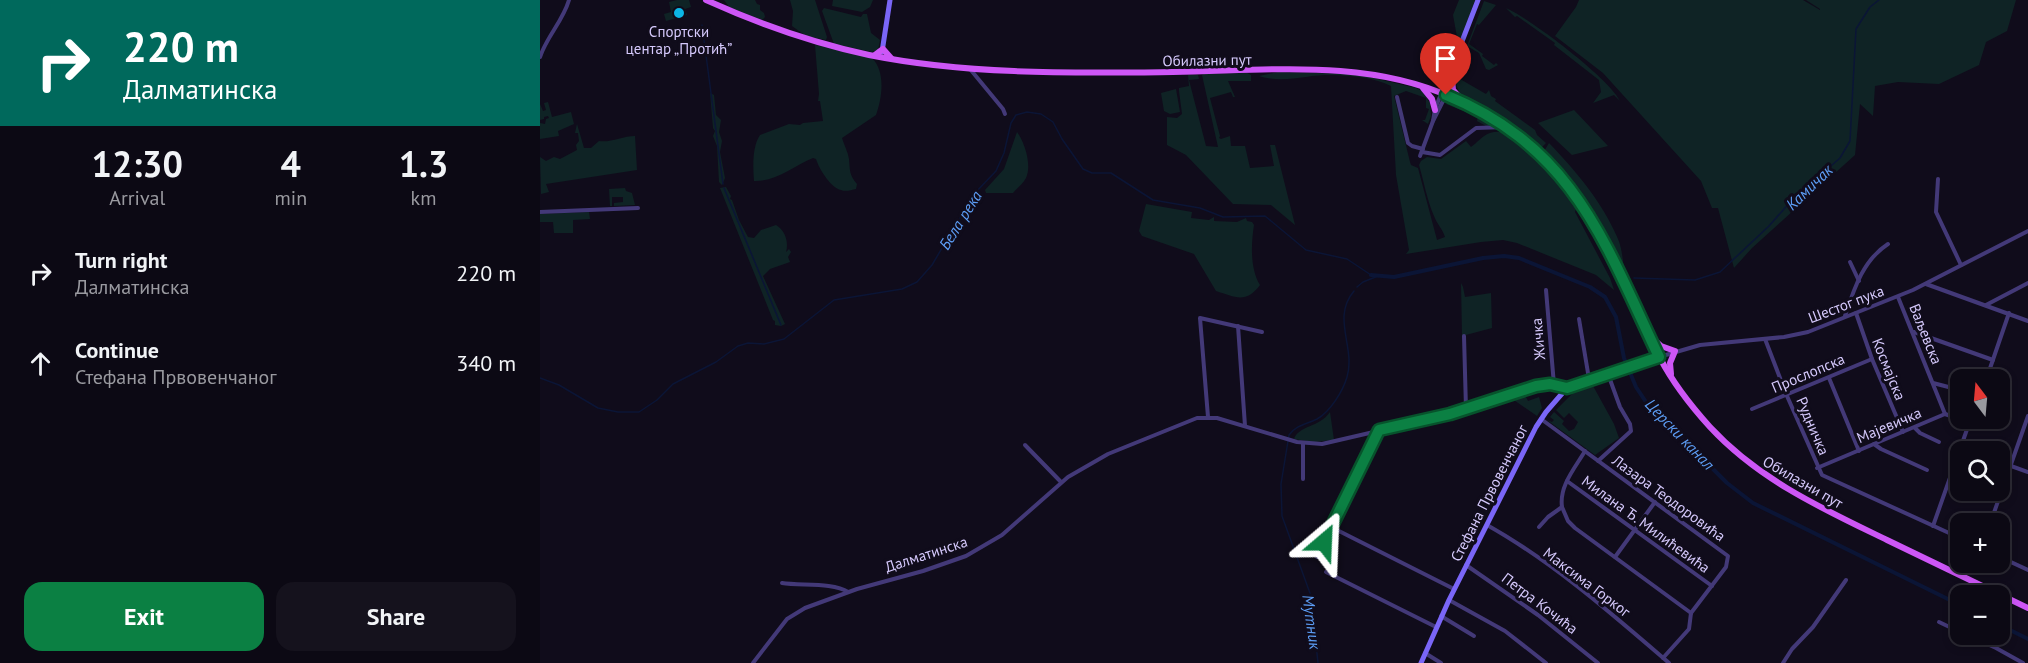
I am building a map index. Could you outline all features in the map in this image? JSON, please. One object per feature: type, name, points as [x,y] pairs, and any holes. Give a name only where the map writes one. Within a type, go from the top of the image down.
[{"type":"main road","name":"Обилазни пут","points":[[706,0],[784,32],[891,58],[970,68],[1074,73],[1334,70],[1377,75],[1421,85],[1444,94],[1508,127],[1550,164],[1585,208],[1673,381],[1717,434],[1745,461],[1772,480],[1839,517],[2028,608]]},
{"type":"main road","points":[[878,56],[882,49],[891,58]]},
{"type":"main road","points":[[1452,78],[1455,93],[1470,106]]},
{"type":"main road","points":[[1421,85],[1430,96],[1435,110]]},
{"type":"main road","points":[[1648,335],[1661,346],[1675,351],[1670,367],[1673,381]]},
{"type":"street","points":[[540,57],[549,36],[565,14],[569,0]]},
{"type":"street","points":[[882,49],[890,0]]},
{"type":"street","points":[[1422,152],[1478,0]]},
{"type":"street","points":[[970,68],[1005,114]]},
{"type":"street","points":[[1433,121],[1435,110],[1452,78],[1453,69]]},
{"type":"street","points":[[1397,97],[1408,143],[1422,152],[1440,154],[1476,128],[1508,127]]},
{"type":"street","points":[[1938,179],[1936,212],[1961,265]]},
{"type":"street","points":[[540,212],[638,208]]},
{"type":"street","name":"Шестог пука","points":[[1659,357],[1700,345],[1797,335],[1898,297],[2028,231]]},
{"type":"street","points":[[1845,317],[1870,258],[1888,244]]},
{"type":"street","points":[[1850,262],[1859,282]]},
{"type":"street","points":[[1926,284],[2028,321]]},
{"type":"street","points":[[1986,305],[2028,284]]},
{"type":"street","name":"Жичка","points":[[1546,290],[1554,385]]},
{"type":"street","name":"Ваљевска","points":[[1898,297],[1946,414]]},
{"type":"street","name":"Космајска","points":[[1856,313],[1872,359],[1903,432]]},
{"type":"street","points":[[1989,369],[2009,313]]},
{"type":"street","points":[[1208,417],[1200,318],[1262,332]]},
{"type":"street","points":[[1579,319],[1589,380]]},
{"type":"street","points":[[1238,326],[1245,426]]},
{"type":"street","points":[[1913,332],[1992,360]]},
{"type":"street","points":[[1464,336],[1466,409]]},
{"type":"street","name":"Рудничка","points":[[1765,339],[1817,468],[1822,475],[1950,533]]},
{"type":"street","points":[[1567,388],[1659,357]]},
{"type":"street","name":"Прослопска","points":[[1752,409],[1872,359]]},
{"type":"street","name":"Лазара Теодоровића","points":[[1598,461],[1631,431],[1607,373]]},
{"type":"street","points":[[1829,378],[1859,451]]},
{"type":"street","points":[[1933,383],[1950,388]]},
{"type":"street","name":"Далматинска","points":[[753,663],[793,614],[848,592],[946,563],[984,547],[1002,535],[1061,482],[1108,454],[1197,418],[1208,417],[1312,444],[1336,442],[1431,419],[1536,386],[1554,385],[1567,388]]},
{"type":"street","name":"Стефана Првовенчаног","points":[[1421,663],[1454,589],[1541,419],[1567,388]]},
{"type":"street","name":"Мајевичка","points":[[1817,468],[1946,414],[1950,415]]},
{"type":"street","points":[[2028,416],[2010,466],[2028,472]]},
{"type":"street","name":"Лазара Теодоровића","points":[[1541,419],[1728,556],[1728,563],[1691,613],[1689,629],[1663,658]]},
{"type":"street","points":[[1915,427],[1920,433],[1940,442]]},
{"type":"street","points":[[1317,557],[1379,430]]},
{"type":"street","points":[[1303,443],[1304,479]]},
{"type":"street","points":[[1874,444],[1927,470]]},
{"type":"street","points":[[1026,445],[1061,482]]},
{"type":"street","points":[[1585,451],[1567,481],[1562,498],[1562,507],[1568,521],[1691,613]]},
{"type":"street","points":[[1933,525],[1950,478]]},
{"type":"street","name":"Милана Ђ. Милићевића","points":[[1567,481],[1712,586]]},
{"type":"street","points":[[1615,557],[1655,502]]},
{"type":"street","points":[[1539,527],[1562,507]]},
{"type":"street","name":"Максима Горког","points":[[1487,525],[1611,614],[1669,663]]},
{"type":"street","points":[[1331,527],[1454,589]]},
{"type":"street","points":[[2010,561],[2028,570]]},
{"type":"street","name":"Петра Кочића","points":[[1466,565],[1538,615],[1598,663]]},
{"type":"street","points":[[1326,572],[1436,627]]},
{"type":"street","points":[[1783,663],[1792,649],[1813,627],[1846,580]]},
{"type":"street","points":[[782,583],[837,586],[848,592]]},
{"type":"street","points":[[1449,600],[1505,631],[1546,663]]},
{"type":"street","points":[[1441,616],[1474,636]]},
{"type":"street","points":[[1939,622],[1950,627]]},
{"type":"street","points":[[1989,645],[2023,663]]},
{"type":"street","points":[[1425,653],[1441,663]]},
{"type":"green space","points":[[689,0],[691,7],[685,9],[687,15],[666,21],[664,14],[671,12],[669,2]]},
{"type":"green space","points":[[724,0],[755,0],[765,17],[762,20],[729,7]]},
{"type":"green space","points":[[790,0],[815,0],[826,40],[806,36],[792,26],[793,11]]},
{"type":"green space","points":[[833,0],[873,0],[870,7],[862,12],[832,6]]},
{"type":"green space","points":[[1459,0],[1475,0],[1458,48],[1447,48],[1439,38],[1457,37],[1453,15]]},
{"type":"green space","points":[[1579,0],[1803,0],[1820,10],[1806,0],[2016,0],[2007,31],[1986,42],[1979,65],[1939,84],[1898,82],[1875,86],[1873,116],[1860,104],[1855,155],[1752,248],[1734,268],[1718,208],[1712,208],[1701,181],[1603,73],[1555,36]]},
{"type":"green space","points":[[1484,1],[1496,5],[1479,25],[1477,24],[1469,44],[1494,65],[1496,63],[1498,65],[1489,70],[1486,69],[1479,53],[1467,46]]},
{"type":"green space","points":[[824,8],[861,17],[867,14],[871,33],[880,40],[878,50],[872,52],[834,44],[822,11]]},
{"type":"green space","points":[[1506,8],[1569,50],[1613,91],[1620,101],[1614,95],[1593,103],[1601,92],[1599,80],[1554,45],[1555,43],[1517,16],[1515,17]]},
{"type":"green space","points":[[815,45],[872,58],[879,70],[882,85],[876,115],[842,138],[851,175],[857,184],[856,189],[843,191],[837,189],[829,182],[816,159],[813,158],[777,176],[754,181],[754,151],[760,135],[789,124],[800,125],[823,121],[820,101],[818,101]]},
{"type":"green space","points":[[1465,52],[1469,52],[1469,55],[1466,54],[1459,75],[1460,79],[1486,94],[1489,90],[1491,96],[1496,99],[1495,101],[1535,130],[1546,143],[1540,149],[1511,125],[1477,108],[1463,96],[1456,80],[1457,70]]},
{"type":"green space","points":[[1278,72],[1357,74],[1422,91],[1430,103],[1431,116],[1428,124],[1422,120],[1425,120],[1429,109],[1426,108],[1426,98],[1406,91],[1394,96],[1410,162],[1418,168],[1437,240],[1445,237],[1429,204],[1419,165],[1421,161],[1427,157],[1441,159],[1466,141],[1471,147],[1490,133],[1502,132],[1514,136],[1540,156],[1578,203],[1575,212],[1614,290],[1596,275],[1517,243],[1503,240],[1406,254],[1409,250],[1396,175],[1391,86],[1372,79],[1349,76],[1327,75],[1271,79],[1259,76]]},
{"type":"green space","points":[[1247,73],[1251,75],[1251,81],[1228,81],[1235,97],[1231,92],[1210,98],[1219,138],[1230,136],[1231,146],[1245,146],[1250,168],[1274,166],[1270,145],[1275,145],[1295,225],[1271,205],[1233,204],[1186,155],[1167,145],[1167,117],[1177,118],[1182,114],[1179,88],[1189,86],[1188,75],[1198,75],[1199,79],[1189,80],[1206,146],[1218,147],[1202,75]]},
{"type":"green space","points":[[1176,89],[1180,112],[1170,114],[1164,111],[1161,93]]},
{"type":"green space","points":[[710,93],[714,95],[716,115],[721,120],[720,152],[725,178],[722,185],[719,182],[717,146],[713,136],[715,131]]},
{"type":"green space","points":[[1451,101],[1501,125],[1486,126],[1477,121],[1478,117],[1446,104]]},
{"type":"green space","points":[[548,102],[552,117],[571,112],[574,124],[558,131],[559,136],[540,139],[540,123],[545,124],[546,119],[549,118],[548,116],[540,120],[540,104],[543,111],[546,110],[544,103]]},
{"type":"green space","points":[[1574,110],[1608,146],[1572,155],[1538,123]]},
{"type":"green space","points":[[577,124],[584,148],[591,148],[599,141],[635,136],[637,170],[546,184],[549,192],[541,194],[540,157],[546,161],[554,157],[560,159],[577,150],[576,145],[579,141],[578,133],[575,133]]},
{"type":"green space","points":[[1017,132],[1027,154],[1026,178],[1013,193],[986,193],[985,190],[1004,169]]},
{"type":"green space","points":[[1549,143],[1579,176],[1605,213],[1620,244],[1629,285],[1597,224],[1543,153]]},
{"type":"green space","points":[[726,187],[748,237],[754,238],[761,230],[776,225],[786,237],[786,252],[789,249],[791,252],[788,257],[790,262],[770,269],[763,276],[785,324],[781,326],[775,325],[720,188]]},
{"type":"green space","points":[[625,188],[626,191],[632,193],[635,205],[614,206],[614,203],[623,202],[623,197],[612,197],[612,206],[610,206],[609,189]]},
{"type":"green space","points":[[1146,204],[1192,212],[1191,218],[1209,220],[1214,217],[1214,221],[1237,222],[1246,218],[1247,221],[1252,222],[1254,225],[1252,248],[1254,272],[1260,285],[1245,297],[1235,297],[1216,291],[1194,254],[1142,236],[1139,231]]},
{"type":"green space","points":[[589,212],[590,219],[573,220],[573,233],[554,233],[553,222],[540,222],[540,214]]},
{"type":"green space","points":[[1461,283],[1465,297],[1491,293],[1492,328],[1462,336]]},
{"type":"green space","points":[[1592,384],[1619,438],[1595,455],[1547,420],[1552,422],[1554,420],[1550,417],[1554,412],[1564,421],[1562,424],[1569,431],[1574,429],[1578,422],[1569,413],[1564,418],[1556,410],[1573,393]]},
{"type":"green space","points":[[1525,395],[1528,401],[1539,397],[1542,408],[1537,416],[1511,398]]},
{"type":"green space","points":[[1330,412],[1334,440],[1313,442],[1294,439],[1300,431],[1320,421]]},
{"type":"waterway","name":"Камичак","points":[[1634,278],[1695,280],[1720,272],[1769,226],[1791,201],[1840,158],[1850,141],[1856,29],[1870,7],[1879,0]]},
{"type":"waterway","points":[[702,25],[723,184]]},
{"type":"waterway","name":"Бела река","points":[[540,378],[559,385],[598,408],[618,412],[639,412],[657,400],[673,384],[716,362],[738,346],[748,343],[764,344],[784,339],[834,300],[902,289],[917,282],[932,265],[974,194],[996,171],[1004,153],[1011,123],[1016,115],[1027,112],[1041,114],[1053,122],[1083,169],[1092,173],[1111,173],[1153,200],[1200,208],[1223,217],[1265,216],[1306,250],[1347,259],[1371,275]]},
{"type":"waterway","points":[[724,188],[781,325]]},
{"type":"waterway","name":"Церски канал","points":[[1371,275],[1394,277],[1483,258],[1504,256],[1519,258],[1590,287],[1605,297],[1616,317],[1624,358],[1636,387],[1646,402],[1727,483],[1753,503],[1950,600]]},
{"type":"waterway","name":"Мутник","points":[[1357,287],[1378,276]]},
{"type":"waterway","name":"Мутник","points":[[1318,663],[1311,596],[1282,516],[1281,484],[1289,435],[1298,427],[1322,416],[1335,401],[1345,383],[1349,355],[1344,312],[1347,301],[1354,291]]},
{"type":"waterway","name":"Церски канал","points":[[2010,630],[2028,639]]},
{"type":"place","name":"Спортски центар „Протић”","points":[[679,13]]},
{"type":"route","points":[[1324,542],[1379,430],[1450,414],[1536,386],[1550,384],[1567,388],[1659,357],[1598,231],[1566,182],[1537,151],[1509,128],[1446,95]]}]
